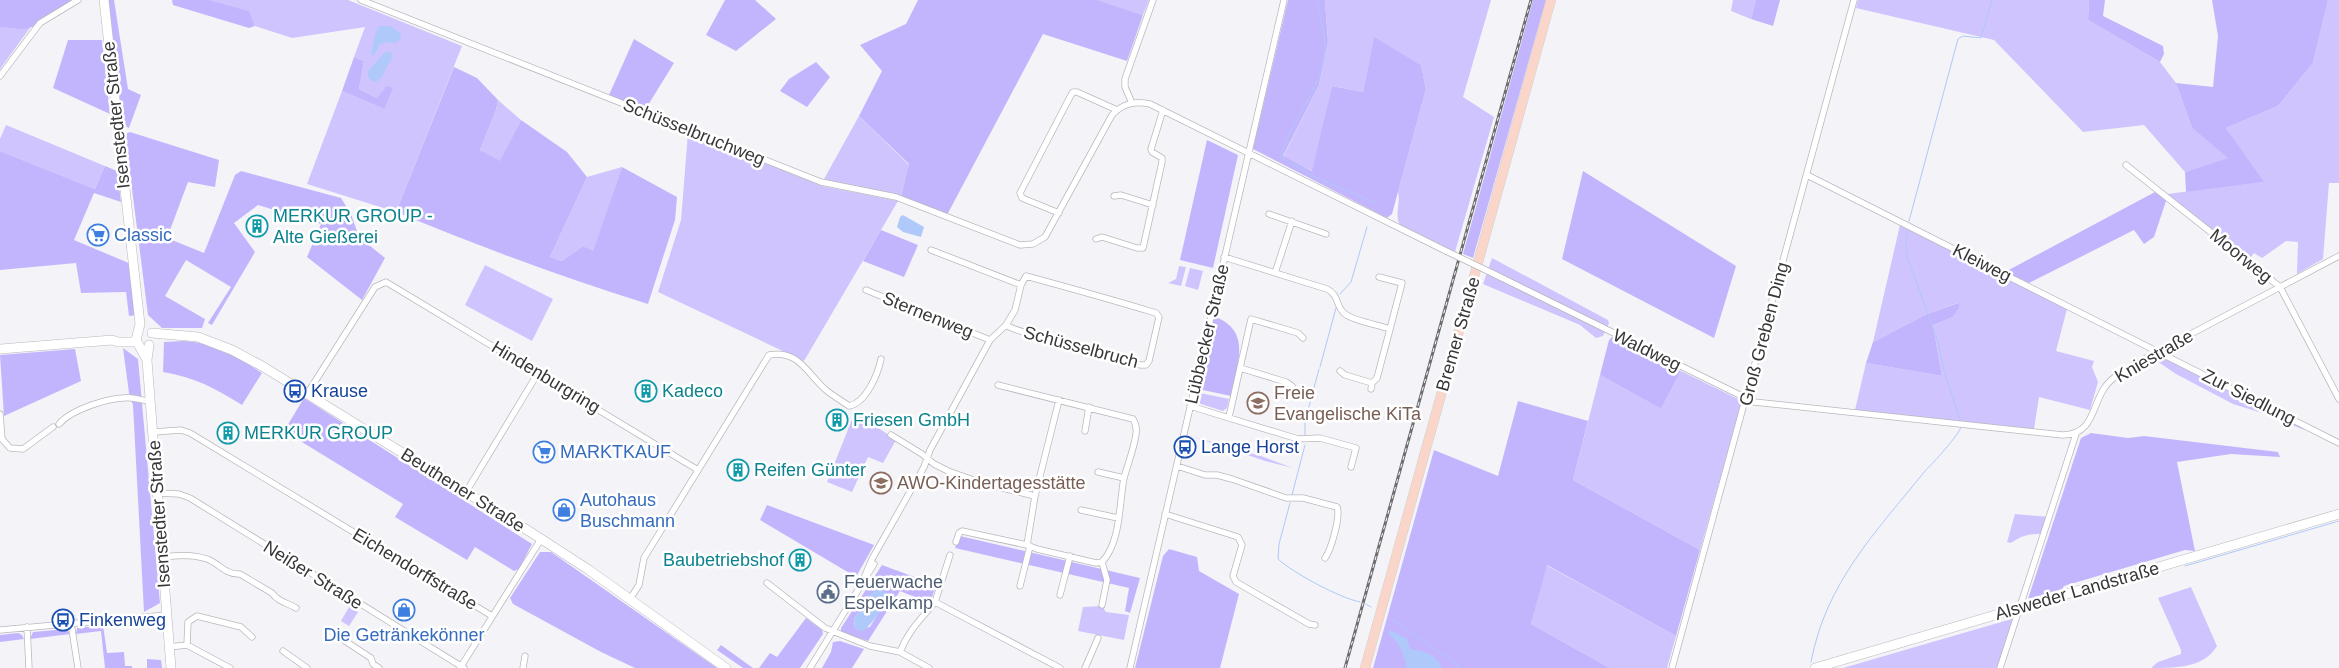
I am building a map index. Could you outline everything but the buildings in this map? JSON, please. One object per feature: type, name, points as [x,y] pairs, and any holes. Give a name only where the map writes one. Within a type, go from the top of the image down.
[{"type":"main road","name":"Bremer Straße","points":[[1365,668],[1551,0]]},
{"type":"street","points":[[0,76],[40,23],[78,0]]},
{"type":"street","name":"Isenstedter Straße","points":[[104,0],[126,203],[134,259],[138,265],[154,432],[158,493],[157,510],[171,668]]},
{"type":"street","name":"Schüsselbruchweg","points":[[361,0],[821,182],[896,197],[1020,245],[1033,244],[1045,238],[1059,213]]},
{"type":"street","points":[[1117,110],[1077,92],[1073,92],[1020,193],[1022,198],[1059,213],[1109,120],[1117,110],[1132,102],[1125,87],[1124,79],[1153,0]]},
{"type":"street","name":"Lübbecker Straße","points":[[1130,668],[1284,0]]},
{"type":"street","name":"Groß Greben Ding","points":[[1672,668],[1747,399],[1854,0]]},
{"type":"street","name":"Waldweg","points":[[1132,102],[1150,104],[1163,110],[1754,402],[2063,435],[2076,434]]},
{"type":"street","points":[[1096,239],[1102,237],[1142,248],[1162,162],[1162,158],[1152,152],[1151,149],[1163,110]]},
{"type":"street","name":"Moorweg","points":[[2126,165],[2280,287],[2339,399]]},
{"type":"street","name":"Kleiweg","points":[[1807,175],[2158,351]]},
{"type":"street","points":[[1114,196],[1121,195],[1153,205]]},
{"type":"street","points":[[1269,214],[1326,234]]},
{"type":"street","points":[[1275,273],[1292,221]]},
{"type":"street","points":[[810,668],[864,578],[869,573],[877,553],[990,340],[1006,324],[1015,310],[1021,285],[931,250]]},
{"type":"street","name":"Kniestraße","points":[[2000,668],[2076,434],[2089,422],[2098,398],[2107,384],[2158,351],[2339,256]]},
{"type":"street","points":[[1224,257],[1327,289],[1336,297],[1339,306],[1348,316],[1390,329]]},
{"type":"street","name":"Schüsselbruch","points":[[1006,324],[1013,329],[1031,333],[1044,339],[1092,350],[1101,356],[1141,365],[1146,365],[1149,361],[1159,321],[1156,313],[1093,293],[1082,293],[1026,276],[1021,285]]},
{"type":"street","points":[[1340,371],[1372,386],[1377,378],[1402,283],[1379,277]]},
{"type":"street","name":"Hindenburgring","points":[[307,394],[375,287],[386,282],[698,470]]},
{"type":"street","name":"Sternenweg","points":[[866,290],[990,340]]},
{"type":"street","points":[[1229,417],[1251,319],[1298,333],[1303,338]]},
{"type":"street","name":"Beuthener Straße","points":[[0,349],[187,335],[232,350],[307,394],[541,539],[630,599],[726,668]]},
{"type":"street","name":"Zur Siedlung","points":[[2158,351],[2339,442]]},
{"type":"street","points":[[630,599],[639,585],[644,558],[769,355],[779,353],[802,364],[826,390],[849,406],[856,405],[862,400],[879,368],[880,359]]},
{"type":"street","points":[[1240,368],[1286,382],[1292,386]]},
{"type":"street","points":[[466,492],[538,372]]},
{"type":"street","points":[[998,385],[1125,416],[1133,419],[1136,424],[1136,432],[1124,478],[1118,518],[1107,557],[1102,562]]},
{"type":"street","points":[[59,424],[64,418],[101,402],[131,398],[151,401]]},
{"type":"street","points":[[1020,586],[1029,545],[1035,496],[1059,400]]},
{"type":"street","points":[[1190,406],[1298,439],[1320,438],[1356,448],[1351,467]]},
{"type":"street","points":[[1084,431],[1089,407]]},
{"type":"street","points":[[0,414],[2,439],[10,448],[23,449],[53,426]]},
{"type":"street","name":"Eichendorffstraße","points":[[154,432],[181,430],[190,433],[492,616]]},
{"type":"street","points":[[891,435],[948,471],[1035,496]]},
{"type":"street","points":[[1177,466],[1205,475],[1217,475],[1232,479],[1286,498],[1303,498],[1337,507],[1339,512],[1334,533],[1328,553],[1324,558]]},
{"type":"street","points":[[1098,472],[1124,478]]},
{"type":"street","name":"Neißer Straße","points":[[158,493],[179,494],[190,498],[462,667]]},
{"type":"street","points":[[1081,510],[1118,518]]},
{"type":"street","points":[[1165,514],[1238,537],[1241,549],[1233,576],[1236,582],[1308,624],[1315,624]]},
{"type":"street","name":"Alsweder Landstraße","points":[[1815,668],[2339,514]]},
{"type":"street","points":[[956,542],[959,533],[962,531],[1102,562]]},
{"type":"street","points":[[462,667],[541,539]]},
{"type":"street","points":[[900,652],[905,638],[934,602],[950,555]]},
{"type":"street","points":[[162,557],[181,556],[206,559],[233,574],[240,574],[272,593],[275,598],[296,608]]},
{"type":"street","points":[[1060,595],[1070,556]]},
{"type":"street","points":[[1102,562],[1107,580],[1102,605]]},
{"type":"street","points":[[767,583],[832,632],[870,646],[900,652],[929,668]]},
{"type":"street","points":[[934,602],[1060,668]]},
{"type":"street","points":[[0,630],[166,615]]},
{"type":"street","points":[[187,645],[188,622],[200,615],[241,627],[252,637]]},
{"type":"street","points":[[71,623],[78,668]]},
{"type":"street","points":[[27,627],[29,668]]},
{"type":"street","points":[[339,637],[371,658],[373,664],[379,668]]},
{"type":"street","points":[[1085,668],[1098,638]]},
{"type":"street","points":[[169,647],[187,645],[230,668]]},
{"type":"street","points":[[284,651],[307,668]]},
{"type":"street","points":[[523,668],[525,656]]},
{"type":"shaded area","points":[[0,0],[35,21],[0,69]]},
{"type":"shaded area","points":[[0,0],[72,0],[32,27],[24,29],[0,27]]},
{"type":"shaded area","points":[[107,0],[114,0],[128,89],[141,95],[129,128],[122,124]]},
{"type":"shaded area","points":[[172,0],[210,0],[249,11],[255,26],[249,28],[173,5]]},
{"type":"shaded area","points":[[210,0],[348,0],[462,46],[396,212],[307,184],[342,91],[384,109],[377,98],[359,89],[364,61],[354,57],[365,27],[292,38],[255,26],[248,11]]},
{"type":"shaded area","points":[[725,0],[755,0],[776,19],[736,51],[706,35]]},
{"type":"shaded area","points":[[918,0],[1098,0],[1143,15],[1127,61],[1043,34],[947,215],[901,197],[909,164],[859,116],[882,71],[860,45],[906,24]]},
{"type":"shaded area","points":[[1098,0],[1149,0],[1143,15]]},
{"type":"shaded area","points":[[1288,0],[1325,0],[1328,42],[1319,85],[1283,156],[1312,171],[1332,86],[1363,92],[1374,37],[1421,65],[1426,89],[1392,214],[1387,218],[1253,149]]},
{"type":"shaded area","points":[[1325,0],[1491,0],[1463,97],[1494,117],[1455,252],[1400,225],[1398,221],[1398,192],[1426,89],[1421,65],[1374,38],[1363,92],[1332,86],[1313,171],[1283,157],[1319,85],[1328,42]]},
{"type":"shaded area","points":[[1533,0],[1546,0],[1473,258],[1463,254]]},
{"type":"shaded area","points":[[1733,0],[1756,0],[1751,19],[1731,11]]},
{"type":"shaded area","points":[[1756,0],[1780,0],[1773,26],[1751,19]]},
{"type":"shaded area","points":[[1858,0],[2089,0],[2088,20],[2160,62],[2176,83],[2192,128],[2229,158],[2185,172],[2144,125],[2083,132],[1994,40],[1856,8]]},
{"type":"shaded area","points":[[2089,0],[2105,0],[2103,16],[2163,46],[2164,54],[2160,62],[2088,20]]},
{"type":"shaded area","points":[[2212,0],[2328,0],[2313,63],[2278,106],[2226,128],[2264,182],[2186,192],[2185,172],[2228,158],[2192,128],[2176,83],[2213,87],[2218,36]]},
{"type":"shaded area","points":[[2328,0],[2339,0],[2339,183],[2329,183],[2323,259],[2297,274],[2298,242],[2286,241],[2262,258],[2254,253],[2248,261],[2167,194],[2263,182],[2226,128],[2278,106],[2313,63]]},
{"type":"shaded area","points":[[634,39],[674,63],[645,110],[609,95]]},
{"type":"shaded area","points":[[68,40],[102,40],[110,114],[53,88]]},
{"type":"shaded area","points":[[354,57],[364,61],[359,89],[377,98],[387,86],[393,88],[384,109],[342,91]]},
{"type":"shaded area","points":[[816,62],[830,77],[807,107],[780,91],[789,79]]},
{"type":"shaded area","points":[[454,67],[477,78],[498,100],[496,110],[480,150],[500,161],[521,120],[567,152],[587,177],[550,257],[562,261],[583,246],[593,251],[622,167],[677,197],[675,220],[648,304],[521,261],[396,212]]},
{"type":"shaded area","points":[[498,100],[521,120],[500,162],[480,150],[496,110]]},
{"type":"shaded area","points":[[859,116],[909,165],[901,197],[824,179]]},
{"type":"shaded area","points":[[6,125],[105,166],[95,189],[0,151],[0,139]]},
{"type":"shaded area","points":[[130,132],[219,160],[215,187],[188,182],[167,238],[204,253],[235,175],[241,171],[341,198],[351,214],[359,237],[385,258],[362,300],[307,257],[321,224],[258,205],[234,223],[255,252],[212,325],[208,323],[231,287],[186,260],[165,296],[205,319],[202,328],[162,328],[148,315],[125,134]]},
{"type":"shaded area","points":[[688,133],[822,186],[898,201],[804,361],[658,292],[681,220]]},
{"type":"shaded area","points":[[1207,140],[1238,155],[1213,268],[1180,260]]},
{"type":"shaded area","points":[[0,151],[95,189],[105,166],[117,171],[121,202],[94,193],[74,240],[131,264],[137,315],[129,316],[126,292],[81,293],[76,263],[0,270]]},
{"type":"shaded area","points":[[622,167],[593,252],[583,246],[562,261],[550,257],[587,177]]},
{"type":"shaded area","points":[[1583,171],[1736,266],[1714,338],[1562,259]]},
{"type":"shaded area","points":[[2155,192],[2166,201],[2154,237],[2144,244],[2134,230],[2029,283],[2005,272]]},
{"type":"shaded area","points":[[1900,225],[2067,309],[2056,351],[2094,361],[2092,367],[2098,382],[2090,410],[2039,397],[2034,429],[1855,410],[1866,363],[1942,376],[1933,325],[1953,317],[1960,307],[1957,303],[1927,314],[1873,342]]},
{"type":"shaded area","points":[[881,230],[918,245],[904,277],[863,261]]},
{"type":"shaded area","points":[[1492,258],[1608,320],[1609,323],[1603,336],[1596,338],[1580,325],[1483,284]]},
{"type":"shaded area","points":[[485,265],[553,299],[532,341],[465,305]]},
{"type":"shaded area","points":[[1179,266],[1186,267],[1181,286],[1168,283],[1176,279]]},
{"type":"shaded area","points":[[1190,268],[1203,271],[1198,290],[1185,286]]},
{"type":"shaded area","points":[[1958,303],[1960,307],[1953,317],[1933,325],[1942,376],[1866,363],[1873,342],[1927,314]]},
{"type":"shaded area","points":[[1213,316],[1226,322],[1234,330],[1238,339],[1238,360],[1231,396],[1198,389]]},
{"type":"shaded area","points":[[1612,337],[1681,371],[1661,409],[1600,375],[1609,340]]},
{"type":"shaded area","points":[[183,341],[215,347],[262,373],[242,405],[204,384],[163,372],[164,342]]},
{"type":"shaded area","points":[[123,348],[138,359],[160,603],[144,612],[133,405],[129,393]]},
{"type":"shaded area","points":[[75,349],[81,381],[4,416],[0,355]]},
{"type":"shaded area","points":[[2161,356],[2304,430],[2265,414],[2233,404],[2176,374],[2154,359]]},
{"type":"shaded area","points":[[1681,371],[1738,399],[1741,404],[1700,550],[1573,480],[1600,375],[1661,409]]},
{"type":"shaded area","points":[[1200,393],[1229,399],[1227,408],[1223,411],[1198,403]]},
{"type":"shaded area","points":[[304,398],[532,544],[519,569],[514,571],[475,547],[467,560],[395,517],[403,504],[284,431]]},
{"type":"shaded area","points":[[1518,401],[1588,421],[1573,480],[1700,550],[1676,636],[1547,565],[1531,624],[1610,668],[1373,668],[1434,450],[1498,476]]},
{"type":"shaded area","points":[[855,412],[896,440],[883,463],[868,457],[852,492],[827,482]]},
{"type":"shaded area","points":[[2091,433],[2128,438],[2144,436],[2278,452],[2280,457],[2231,454],[2177,462],[2195,551],[2185,550],[2064,586],[2062,589],[2028,599],[2081,438]]},
{"type":"shaded area","points":[[1191,436],[1261,456],[1293,468],[1265,461]]},
{"type":"shaded area","points":[[767,505],[874,545],[856,577],[760,520]]},
{"type":"shaded area","points":[[2015,514],[2049,517],[2043,534],[2034,534],[2019,538],[2011,543],[2007,542]]},
{"type":"shaded area","points":[[960,536],[1140,578],[1130,613],[1125,611],[1129,588],[955,548]]},
{"type":"shaded area","points":[[1169,549],[1197,557],[1199,571],[1239,594],[1220,668],[1135,668],[1163,556]]},
{"type":"shaded area","points":[[540,552],[551,552],[717,668],[635,668],[601,652],[513,604],[510,598]]},
{"type":"shaded area","points":[[882,565],[936,585],[930,603],[900,591],[868,641],[841,632],[841,628]],"holes":[[[888,596],[870,627],[855,629],[854,619],[866,599]]]},
{"type":"shaded area","points":[[1546,565],[1676,636],[1667,668],[1610,668],[1531,624]]},
{"type":"shaded area","points":[[2191,587],[2217,646],[2205,659],[2197,663],[2170,668],[2151,668],[2158,662],[2181,654],[2181,650],[2158,598]]},
{"type":"shaded area","points":[[1102,606],[1106,612],[1129,615],[1124,640],[1078,631],[1083,607]]},
{"type":"shaded area","points":[[349,607],[358,612],[349,626],[341,621]]},
{"type":"shaded area","points":[[806,618],[822,630],[823,634],[800,668],[759,668],[770,653],[777,657]]},
{"type":"shaded area","points":[[2015,618],[1998,668],[1843,668]]},
{"type":"shaded area","points":[[103,625],[107,653],[124,652],[125,666],[132,666],[132,668],[105,668],[101,631],[76,634],[77,628]]},
{"type":"shaded area","points":[[67,629],[70,634],[30,639],[33,632]]},
{"type":"shaded area","points":[[18,633],[24,639],[0,642],[0,635]]},
{"type":"shaded area","points":[[840,641],[864,649],[852,668],[822,668],[831,652],[833,642]]},
{"type":"shaded area","points":[[721,645],[753,668],[743,668],[717,650]]},
{"type":"shaded area","points":[[147,659],[161,660],[162,668],[147,668]]},
{"type":"water","points":[[380,26],[390,26],[400,33],[401,39],[395,43],[387,42],[379,45],[374,56],[371,54],[375,34]]},
{"type":"water","points":[[385,52],[391,52],[392,57],[381,78],[376,82],[372,81],[368,77],[368,71]]},
{"type":"water","points":[[903,215],[924,227],[921,237],[903,232],[897,227],[900,217]]},
{"type":"water","points":[[878,589],[886,592],[888,596],[884,605],[863,631],[855,629],[854,619],[867,596]]},
{"type":"water","points":[[1390,630],[1407,639],[1410,649],[1433,656],[1442,668],[1406,668],[1401,649],[1388,634]]},
{"type":"waterway","points":[[1318,0],[1325,44],[1323,65],[1280,157],[1317,178],[1376,203]]},
{"type":"waterway","points":[[1909,221],[1958,39],[1963,36],[1981,38],[1992,0]]},
{"type":"waterway","points":[[1340,294],[1351,282],[1367,227]]},
{"type":"waterway","points":[[1907,231],[1906,247],[1908,259],[1938,342],[1944,371],[1960,419]]},
{"type":"waterway","points":[[1320,367],[1336,308]]},
{"type":"waterway","points":[[1305,436],[1305,422],[1319,369]]},
{"type":"waterway","points":[[1811,662],[1818,633],[1828,607],[1855,559],[1925,471],[1951,442],[1961,427]]},
{"type":"waterway","points":[[1292,495],[1305,445]]},
{"type":"waterway","points":[[1290,503],[1279,544],[1278,559],[1317,584],[1341,596],[1360,602]]},
{"type":"waterway","points":[[2185,566],[2339,521]]},
{"type":"waterway","points":[[1366,604],[1371,607]]},
{"type":"waterway","points":[[1392,619],[1458,665],[1458,668]]},
{"type":"railway","points":[[1345,668],[1531,0]]},
{"type":"place","name":"MERKUR GROUP - Alte Gießerei","points":[[257,226]]},
{"type":"place","name":"Classic","points":[[98,235]]},
{"type":"place","name":"Krause","points":[[295,391]]},
{"type":"place","name":"Kadeco","points":[[646,391]]},
{"type":"place","name":"Freie Evangelische KiTa","points":[[1258,403]]},
{"type":"place","name":"Friesen GmbH","points":[[837,420]]},
{"type":"place","name":"MERKUR GROUP","points":[[228,433]]},
{"type":"place","name":"Lange Horst","points":[[1185,447]]},
{"type":"place","name":"MARKTKAUF","points":[[544,452]]},
{"type":"place","name":"Reifen Günter","points":[[738,470]]},
{"type":"place","name":"AWO-Kindertagesstätte","points":[[881,483]]},
{"type":"place","name":"Autohaus Buschmann","points":[[564,510]]},
{"type":"place","name":"Baubetriebshof","points":[[800,560]]},
{"type":"place","name":"Feuerwache Espelkamp","points":[[828,592]]},
{"type":"place","name":"Die Getränkekönner","points":[[404,610]]},
{"type":"place","name":"Finkenweg","points":[[63,620]]}]
